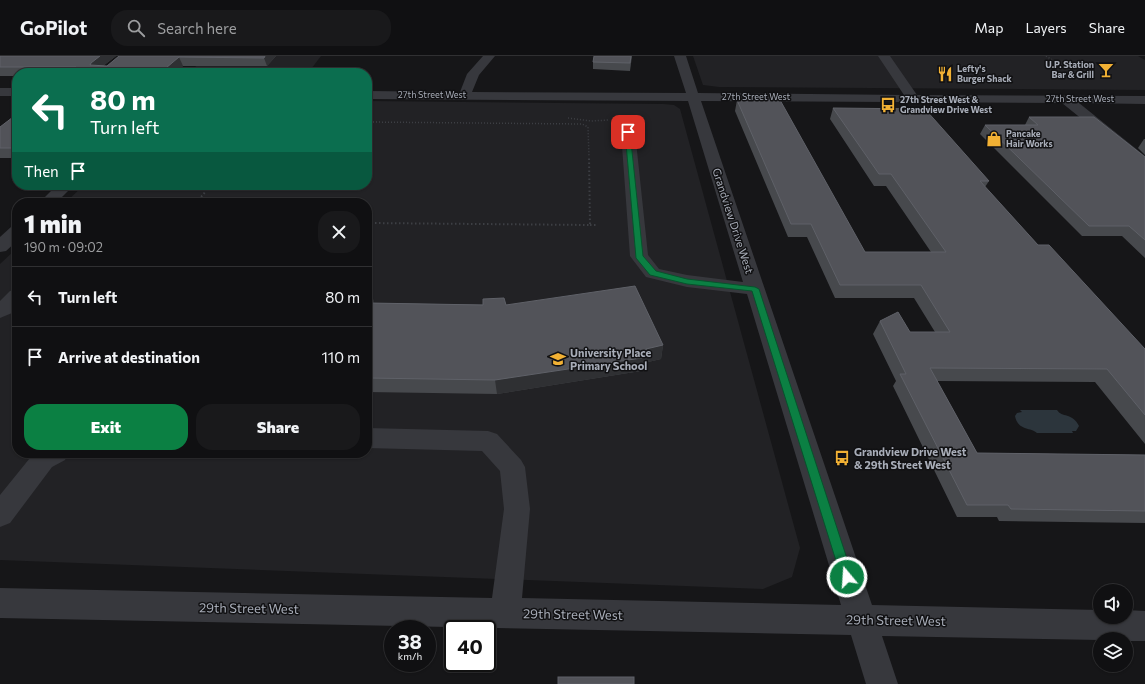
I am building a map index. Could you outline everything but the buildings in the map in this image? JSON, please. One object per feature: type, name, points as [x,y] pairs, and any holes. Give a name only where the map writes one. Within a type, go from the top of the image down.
[{"type":"street","points":[[465,95],[474,74],[489,56]]},
{"type":"street","name":"Grandview Drive West","points":[[680,56],[882,684]]},
{"type":"street","points":[[884,56],[905,90],[913,98]]},
{"type":"street","points":[[0,92],[12,92]]},
{"type":"street","name":"27th Street West","points":[[372,95],[1145,100]]},
{"type":"street","points":[[1065,99],[1145,163]]},
{"type":"street","points":[[628,132],[639,256],[653,273],[687,281],[755,289]]},
{"type":"street","points":[[52,198],[61,190]]},
{"type":"street","points":[[0,247],[12,236]]},
{"type":"street","points":[[0,311],[12,300]]},
{"type":"street","points":[[372,438],[488,441],[512,467],[517,509],[506,613]]},
{"type":"street","points":[[0,515],[43,460],[47,458]]},
{"type":"street","name":"29th Street West","points":[[0,603],[1145,626]]},
{"type":"path","points":[[1046,56],[1080,78],[1087,79]]},
{"type":"path","points":[[372,122],[582,124],[588,127],[590,225]]},
{"type":"path","points":[[200,198],[207,190]]},
{"type":"path","points":[[372,223],[598,225]]},
{"type":"shaded area","points":[[208,56],[321,56],[312,68],[194,68]]},
{"type":"shaded area","points":[[693,56],[1138,56],[1145,60],[1145,90],[719,87],[703,85]]},
{"type":"shaded area","name":"University Place Primary School","points":[[372,101],[674,105],[680,109],[800,548],[792,577],[763,589],[0,560],[0,264],[12,253],[12,458],[372,458],[372,198],[70,198],[79,190],[372,190]]},
{"type":"shaded area","points":[[1020,410],[1057,410],[1073,419],[1079,426],[1076,431],[1072,431],[1073,433],[1037,433],[1024,428],[1019,424],[1015,416],[1017,413],[1022,412]]},
{"type":"place","name":"U.P. Station Bar & Grill","points":[[1106,70]]},
{"type":"place","name":"Lefty's Burger Shack","points":[[945,74]]},
{"type":"place","name":"27th Street West & Grandview Drive West","points":[[888,105]]},
{"type":"place","name":"Pancake Hair Works","points":[[994,139]]},
{"type":"place","name":"University Place Primary School","points":[[558,359]]},
{"type":"place","name":"Grandview Drive West & 29th Street West","points":[[842,458]]},
{"type":"route","points":[[628,132],[631,182],[639,256],[653,273],[687,281],[755,289],[847,577]]}]
